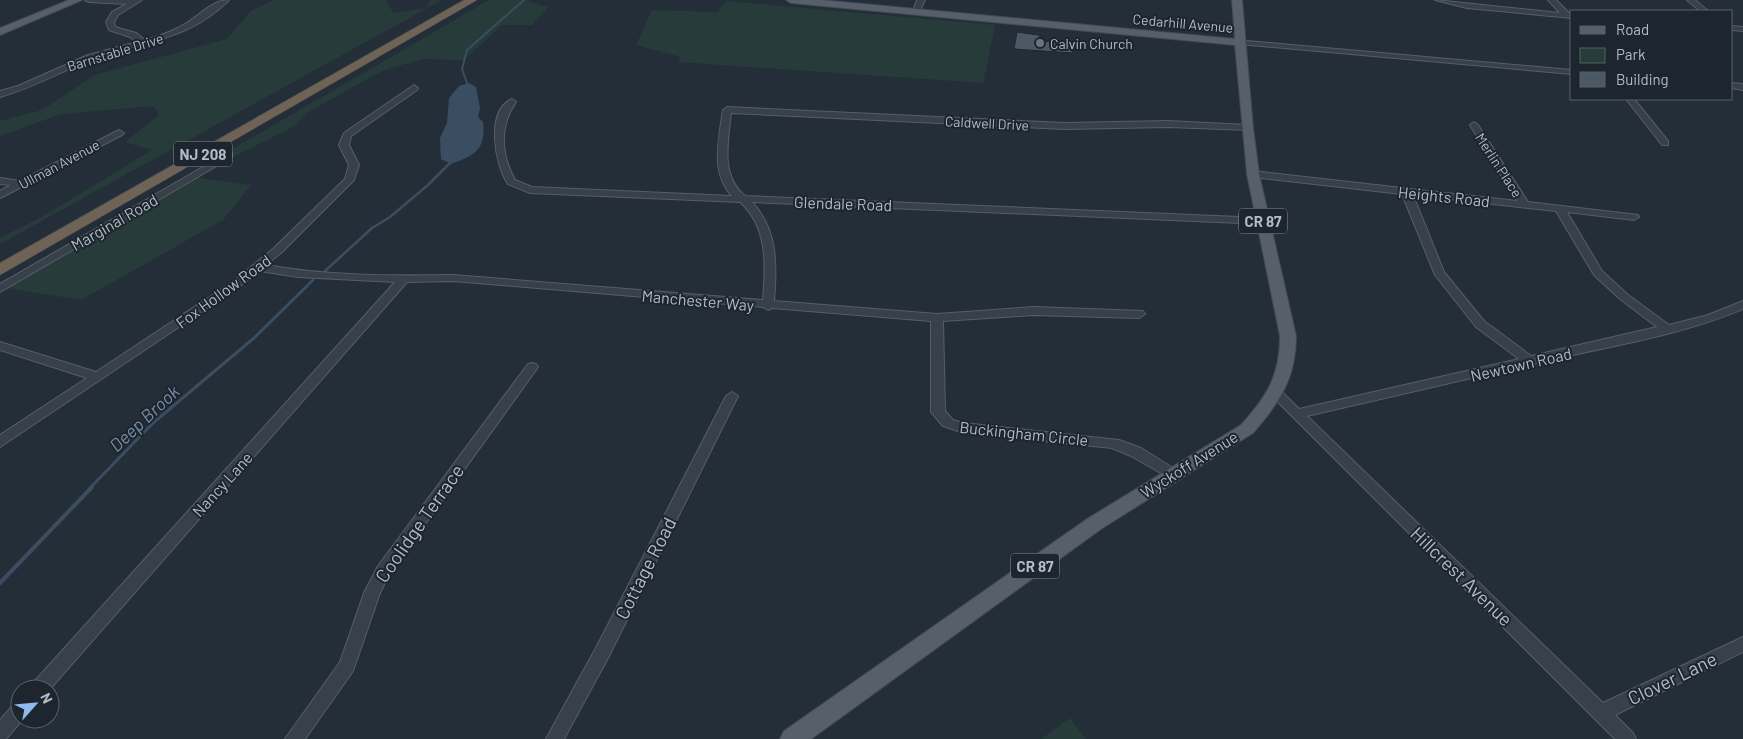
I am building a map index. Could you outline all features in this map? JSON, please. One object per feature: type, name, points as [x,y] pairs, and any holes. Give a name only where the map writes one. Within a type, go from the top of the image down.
[{"type":"highway","points":[[371,49],[447,0]]},
{"type":"highway","name":"NJ 208","points":[[0,257],[458,0]]},
{"type":"highway","points":[[439,19],[474,0]]},
{"type":"highway","name":"NJ 208","points":[[0,270],[439,19]]},
{"type":"main road","points":[[0,32],[28,22],[77,0]]},
{"type":"main road","name":"Cedarhill Avenue","points":[[791,0],[1240,42]]},
{"type":"main road","name":"Wyckoff Avenue","points":[[792,739],[1094,524],[1170,474],[1228,442],[1263,412],[1275,393],[1286,365],[1288,336],[1253,174],[1247,128],[1237,0]]},
{"type":"street","points":[[89,0],[136,1]]},
{"type":"street","name":"Barnstable Drive","points":[[0,94],[21,88],[75,63],[180,30],[225,0]]},
{"type":"street","points":[[915,12],[921,0]]},
{"type":"street","points":[[1438,0],[1467,6],[1569,16]]},
{"type":"street","points":[[1552,0],[1569,16]]},
{"type":"street","points":[[1691,0],[1703,10]]},
{"type":"street","points":[[136,1],[115,14],[110,25],[117,30],[138,37],[143,42]]},
{"type":"street","name":"Cedarhill Avenue","points":[[1240,42],[1570,72]]},
{"type":"street","name":"Fox Hollow Road","points":[[0,442],[239,282],[278,250],[349,180],[354,167],[354,161],[344,145],[348,135],[414,88]]},
{"type":"street","points":[[1631,100],[1665,143]]},
{"type":"street","name":"Glendale Road","points":[[512,102],[502,118],[500,157],[511,182],[522,188],[1263,221]]},
{"type":"street","name":"Caldwell Drive","points":[[740,199],[734,194],[726,178],[723,159],[727,110],[1065,126],[1168,124],[1247,128]]},
{"type":"street","name":"Merlin Place","points":[[1474,125],[1525,205]]},
{"type":"street","name":"Ullman Avenue","points":[[0,195],[119,133]]},
{"type":"street","name":"Marginal Road","points":[[0,289],[228,155]]},
{"type":"street","name":"Heights Road","points":[[1253,174],[1634,217]]},
{"type":"street","points":[[0,181],[22,184]]},
{"type":"street","points":[[1406,191],[1439,274],[1480,324],[1531,362]]},
{"type":"street","points":[[740,199],[756,215],[768,238],[772,259],[768,306]]},
{"type":"street","points":[[1559,208],[1598,272],[1624,297],[1667,330]]},
{"type":"street","name":"Manchester Way","points":[[258,267],[298,274],[404,279],[453,278],[768,306],[936,318],[1034,312],[1139,314]]},
{"type":"street","name":"Nancy Lane","points":[[48,679],[404,279]]},
{"type":"street","name":"Newtown Road","points":[[1297,414],[1667,330],[1712,318],[1742,306]]},
{"type":"street","name":"Buckingham Circle","points":[[936,318],[938,412],[948,423],[964,428],[1114,443],[1136,452],[1170,474]]},
{"type":"street","points":[[0,346],[98,377]]},
{"type":"street","name":"Coolidge Terrace","points":[[294,739],[347,666],[372,593],[383,570],[532,367]]},
{"type":"street","name":"Hillcrest Avenue","points":[[1275,393],[1627,739]]},
{"type":"street","name":"Cottage Road","points":[[555,739],[595,666],[732,396]]},
{"type":"street","name":"Clover Lane","points":[[1601,712],[1743,644]]},
{"type":"street","points":[[0,733],[10,722]]},
{"type":"green space","points":[[274,0],[386,0],[393,13],[426,8],[430,0],[442,0],[0,244],[0,238],[40,218],[152,150],[125,142],[159,115],[154,106],[61,114],[0,136],[0,121],[42,110],[95,75],[227,39],[251,11]]},
{"type":"green space","points":[[489,0],[530,0],[529,2],[548,7],[532,25],[502,25],[464,60],[423,59],[384,70],[308,112],[293,127],[193,177],[251,185],[223,220],[81,300],[0,287],[0,284]]},
{"type":"green space","points":[[727,1],[995,25],[983,83],[678,62],[681,57],[636,45],[652,10],[717,12]]},
{"type":"green space","points":[[1070,718],[1086,739],[1041,739]]},
{"type":"water","points":[[469,83],[476,87],[480,108],[478,117],[483,122],[483,139],[478,150],[473,154],[451,164],[441,159],[440,138],[447,123],[449,98],[459,86]]},
{"type":"building","name":"Calvin Church","points":[[1017,32],[1038,35],[1040,36],[1039,41],[1074,43],[1072,53],[1014,49]]},
{"type":"waterway","name":"Deep Brook","points":[[468,86],[462,69],[467,50],[524,0]]},
{"type":"waterway","name":"Deep Brook","points":[[325,271],[372,228],[390,217],[428,185],[452,161]]},
{"type":"waterway","name":"Deep Brook","points":[[306,287],[313,280]]},
{"type":"waterway","name":"Deep Brook","points":[[90,488],[153,423],[254,338],[306,287]]},
{"type":"waterway","name":"Deep Brook","points":[[0,583],[92,487]]},
{"type":"place","name":"Calvin Church","points":[[1040,43]]}]
